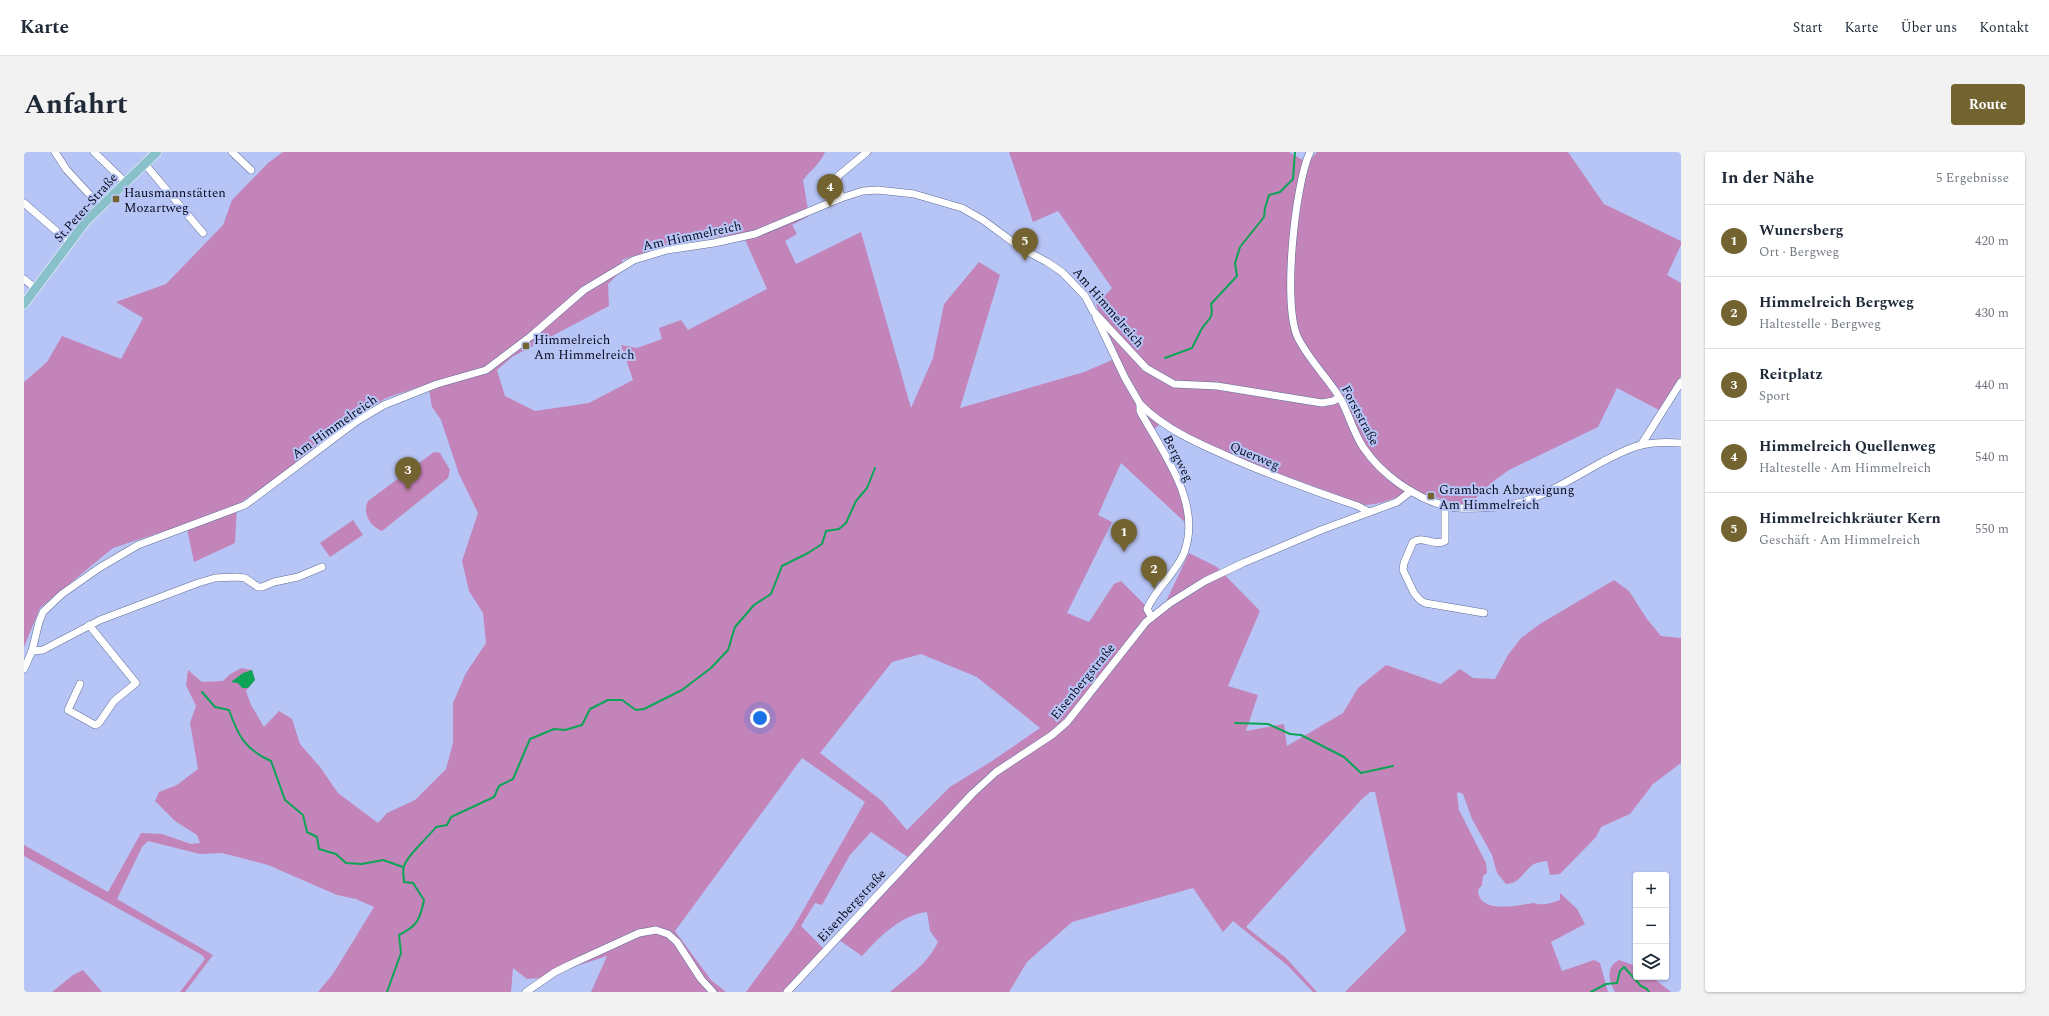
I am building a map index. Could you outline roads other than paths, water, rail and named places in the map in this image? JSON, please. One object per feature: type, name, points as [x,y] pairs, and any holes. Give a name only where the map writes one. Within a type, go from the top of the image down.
[{"type":"main road","name":"St.Peter-Straße","points":[[24,304],[69,242],[100,206],[157,152]]},
{"type":"street","points":[[55,152],[66,169],[100,206]]},
{"type":"street","points":[[94,152],[125,182]]},
{"type":"street","points":[[232,152],[251,170]]},
{"type":"street","points":[[841,198],[837,182],[838,176],[867,152]]},
{"type":"street","name":"Forststraße","points":[[1310,152],[1305,162],[1300,185],[1294,232],[1291,309],[1297,336],[1308,355],[1340,398],[1362,446],[1376,464],[1411,491],[1445,506],[1496,507],[1519,504],[1547,492],[1615,456],[1641,445],[1681,443]]},
{"type":"street","points":[[144,163],[203,233]]},
{"type":"street","name":"Am Himmelreich","points":[[24,669],[32,651],[43,612],[62,594],[98,568],[138,546],[246,505],[357,421],[384,405],[437,384],[486,370],[531,336],[584,290],[634,260],[667,250],[714,243],[755,234],[841,198],[863,191],[878,190],[914,194],[962,208],[1021,248],[1062,272],[1085,296],[1094,311],[1146,368],[1174,384],[1217,386],[1322,403],[1340,398]]},
{"type":"street","points":[[24,203],[69,242]]},
{"type":"street","points":[[24,279],[35,288]]},
{"type":"street","name":"Bergweg","points":[[1094,311],[1125,378],[1140,404],[1140,411],[1162,448],[1183,492],[1190,526],[1184,553],[1147,609],[1151,616]]},
{"type":"street","points":[[1641,445],[1681,382]]},
{"type":"street","name":"Querweg","points":[[1140,404],[1150,415],[1184,437],[1277,477],[1358,506],[1369,512]]},
{"type":"street","name":"Eisenbergstraße","points":[[787,992],[908,861],[978,788],[996,772],[1052,734],[1066,722],[1151,616],[1199,585],[1243,563],[1321,530],[1397,502],[1411,491]]},
{"type":"street","points":[[1445,506],[1445,541],[1440,543],[1420,540],[1412,542],[1404,564],[1405,575],[1414,593],[1424,603],[1484,612]]},
{"type":"street","points":[[32,651],[43,650],[89,625],[215,578],[245,578],[258,587],[262,587],[274,582],[298,577],[322,567]]},
{"type":"street","points":[[80,684],[68,710],[95,725],[99,722],[114,701],[136,683],[89,625]]},
{"type":"street","points":[[526,992],[555,972],[639,933],[649,931],[662,931],[677,942],[701,979],[714,992]]},
{"type":"waterway","points":[[1165,358],[1192,348],[1201,330],[1211,316],[1211,304],[1237,276],[1235,263],[1240,247],[1264,217],[1269,195],[1280,192],[1293,179],[1295,152]]},
{"type":"waterway","points":[[387,992],[401,953],[399,935],[410,929],[417,922],[424,900],[413,883],[404,882],[403,868],[409,857],[436,827],[447,825],[451,817],[494,797],[499,786],[513,779],[530,739],[554,729],[565,730],[582,725],[590,709],[608,700],[622,700],[636,710],[644,709],[682,690],[711,668],[728,650],[735,627],[754,605],[771,594],[782,566],[822,544],[826,531],[839,529],[846,523],[856,501],[867,488],[875,468]]},
{"type":"waterway","points":[[202,692],[215,707],[229,710],[243,740],[254,751],[271,761],[285,800],[303,815],[307,832],[317,837],[319,849],[336,854],[346,863],[362,864],[383,860],[403,867]]},
{"type":"waterway","points":[[1235,723],[1268,724],[1290,734],[1301,735],[1344,757],[1361,773],[1393,766]]},
{"type":"waterway","points":[[1591,992],[1606,984],[1617,983],[1620,971],[1624,967],[1641,986],[1649,992]]},
{"type":"place","name":"Hausmannstätten Mozartweg","points":[[116,199]]},
{"type":"place","name":"Himmelreich Quellenweg","points":[[830,207]]},
{"type":"place","name":"Himmelreichkräuter Kern","points":[[1025,261]]},
{"type":"place","name":"Himmelreich Am Himmelreich","points":[[526,346]]},
{"type":"place","name":"Reitplatz","points":[[408,490]]},
{"type":"place","name":"Grambach Abzweigung Am Himmelreich","points":[[1431,496]]},
{"type":"place","name":"Wunersberg","points":[[1124,552]]},
{"type":"place","name":"Himmelreich Bergweg","points":[[1154,589]]}]
